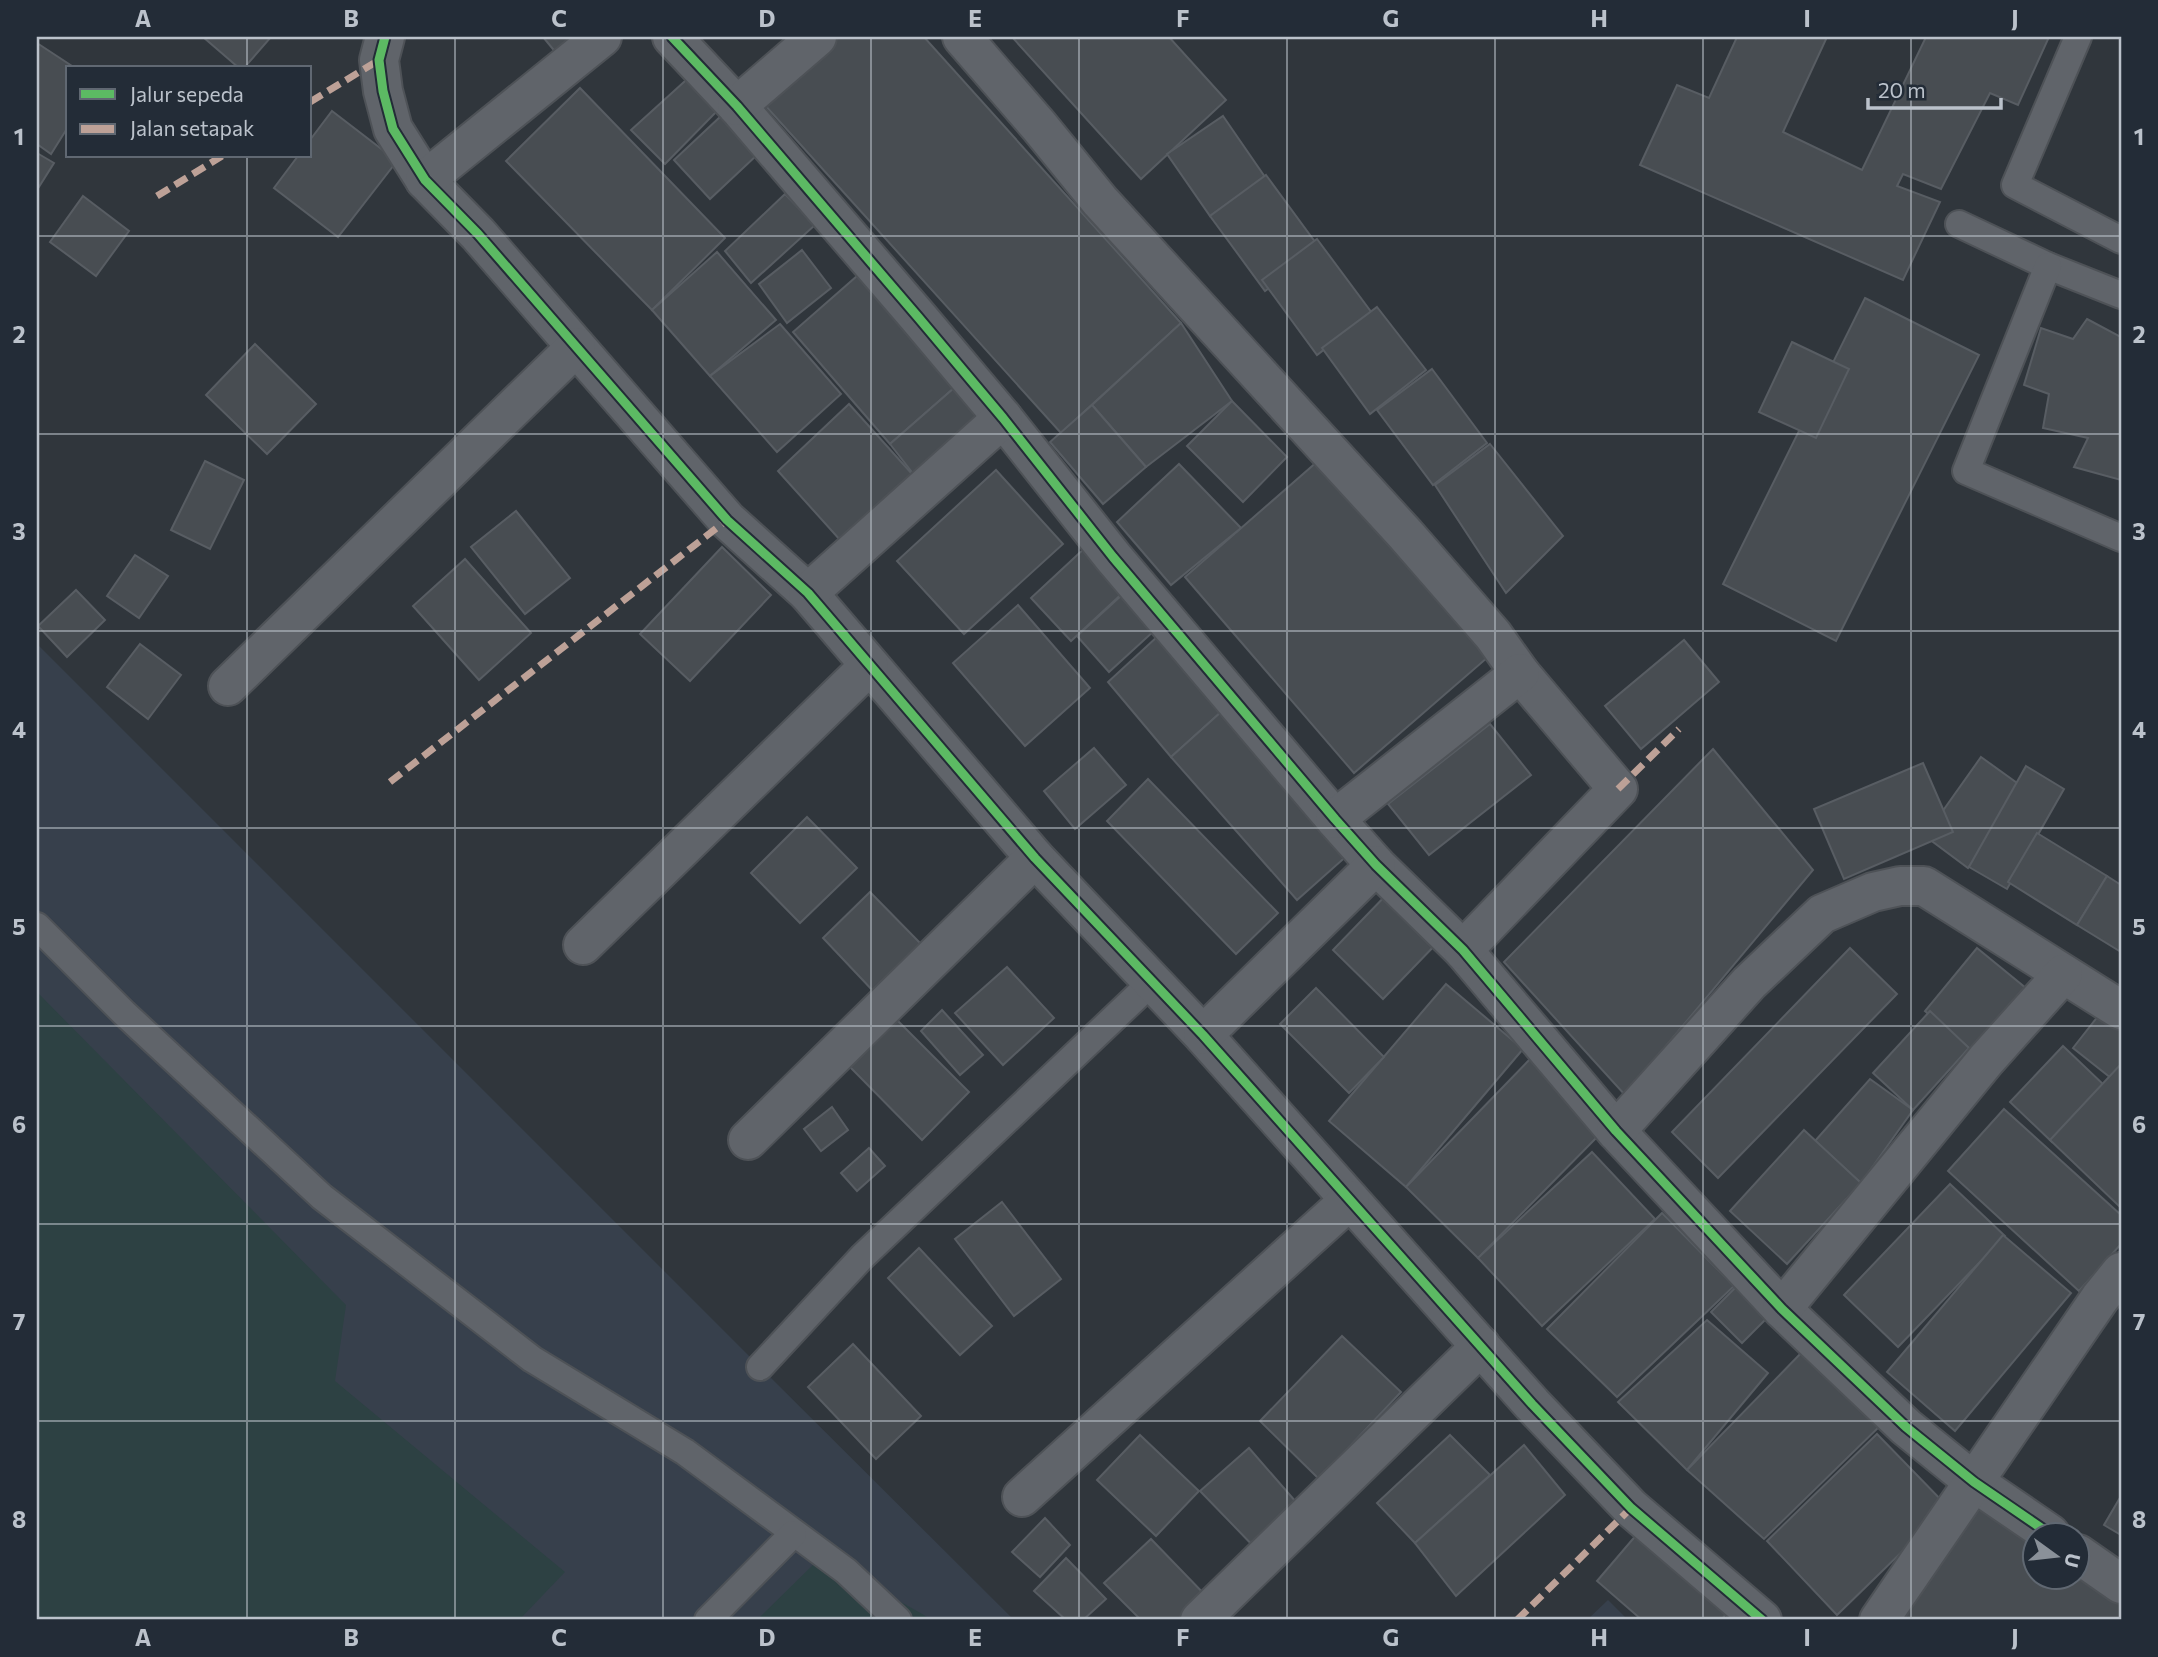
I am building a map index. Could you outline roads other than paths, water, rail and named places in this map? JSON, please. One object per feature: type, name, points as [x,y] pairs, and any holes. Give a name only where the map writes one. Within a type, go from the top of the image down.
[{"type":"street","points":[[386,37],[379,60],[383,91],[393,129],[425,180],[478,234],[727,520],[808,593],[1035,858],[1203,1035],[1532,1405],[1631,1508],[1762,1620]]},
{"type":"street","points":[[425,180],[602,37]]},
{"type":"street","points":[[672,37],[737,106],[1003,418],[1113,557],[1335,819],[1376,865],[1463,950],[1616,1131],[1782,1309],[1906,1427],[1974,1482],[2028,1520]]},
{"type":"street","points":[[737,106],[817,37]]},
{"type":"street","points":[[962,37],[1100,201],[1406,535],[1493,635],[1520,673],[1618,789],[1463,950]]},
{"type":"street","points":[[228,686],[576,348]]},
{"type":"street","points":[[808,593],[1003,418]]},
{"type":"street","points":[[583,945],[869,666]]},
{"type":"street","points":[[1335,819],[1520,673]]},
{"type":"street","points":[[748,1140],[1035,858]]},
{"type":"street","points":[[1203,1035],[1376,865]]},
{"type":"street","points":[[1616,1131],[1749,984],[1822,914],[1873,892],[1900,886],[1924,886],[2121,1010]]},
{"type":"street","points":[[1782,1309],[1986,1060],[2063,974]]},
{"type":"street","points":[[1022,1497],[1350,1200]]},
{"type":"street","points":[[1879,1620],[1974,1482],[2114,1293]]},
{"type":"street","points":[[1200,1620],[1481,1346]]},
{"type":"street","points":[[2092,1564],[2121,1584]]},
{"type":"lane","points":[[2078,37],[2015,185],[2121,240]]},
{"type":"lane","points":[[1959,224],[2048,266],[2121,295]]},
{"type":"lane","points":[[2048,266],[1966,471],[2121,538]]},
{"type":"lane","points":[[37,926],[124,1013],[322,1197],[532,1359],[685,1452],[846,1572],[898,1620]]},
{"type":"lane","points":[[761,1367],[862,1257],[1152,982]]},
{"type":"lane","points":[[708,1620],[793,1534]]}]
